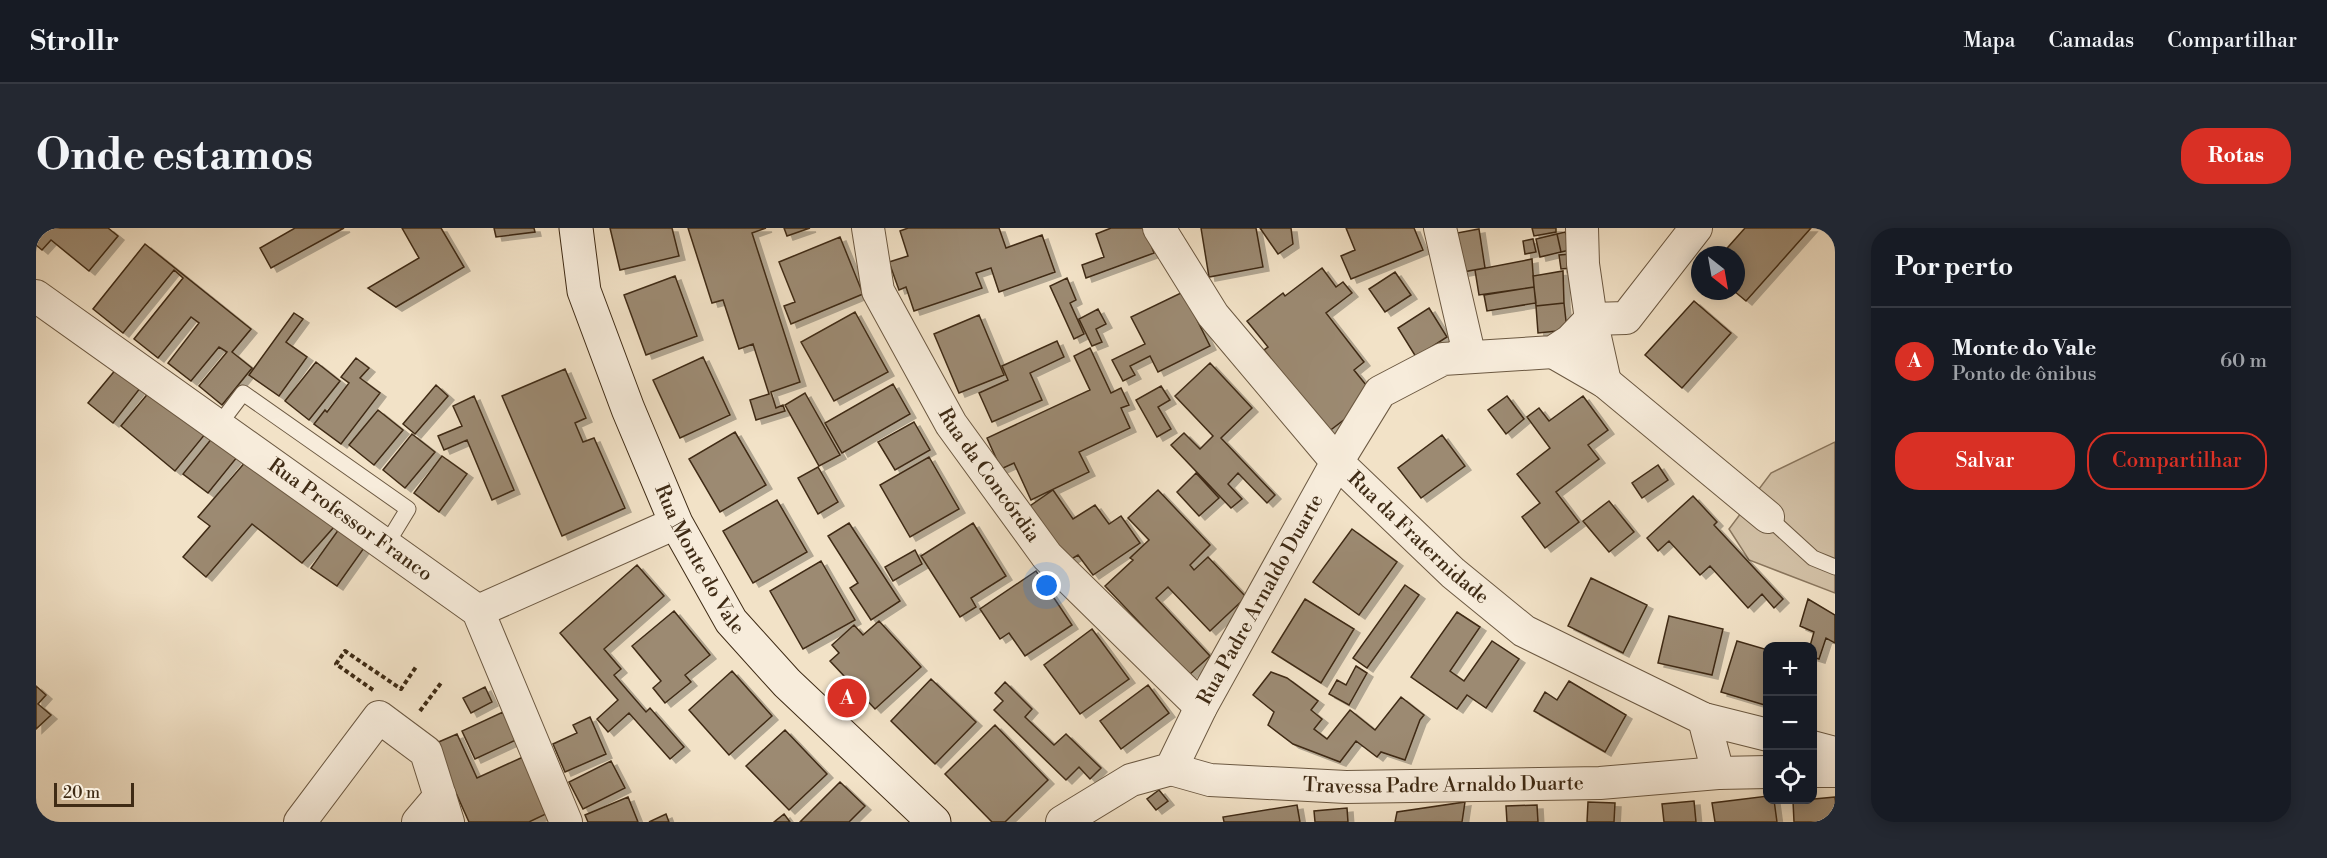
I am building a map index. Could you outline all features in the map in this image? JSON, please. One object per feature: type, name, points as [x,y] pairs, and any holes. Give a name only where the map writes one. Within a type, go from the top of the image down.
[{"type":"street","name":"Rua Monte do Vale","points":[[576,228],[584,291],[628,409],[676,523],[731,621],[787,683],[934,822]]},
{"type":"street","name":"Rua da Concórdia","points":[[868,228],[878,291],[951,424],[1047,556],[1201,707]]},
{"type":"street","name":"Rua da Fraternidade","points":[[1159,228],[1213,315],[1337,462],[1453,573],[1524,631],[1704,718],[1763,734]]},
{"type":"street","points":[[1440,228],[1467,345],[1458,358]]},
{"type":"street","points":[[1582,228],[1583,264],[1605,382]]},
{"type":"street","points":[[1696,228],[1626,318],[1592,319],[1570,340],[1553,352],[1605,382],[1767,516]]},
{"type":"street","name":"Rua Professor Franco","points":[[36,296],[478,611]]},
{"type":"street","name":"Rua Padre Arnaldo Duarte","points":[[1171,769],[1201,707],[1337,462],[1380,392],[1443,359],[1553,352]]},
{"type":"street","points":[[566,822],[478,611],[676,523]]},
{"type":"street","points":[[308,819],[379,717],[426,752],[444,809],[418,822]]},
{"type":"street","points":[[1704,718],[1718,772]]},
{"type":"street","points":[[1817,748],[1835,753]]},
{"type":"street","points":[[1062,822],[1131,780],[1171,769]]},
{"type":"street","name":"Travessa Padre Arnaldo Duarte","points":[[1171,769],[1210,780],[1346,787],[1600,783],[1718,772],[1763,772]]},
{"type":"street","points":[[1817,771],[1835,771]]},
{"type":"lane","points":[[219,426],[243,393],[408,509],[386,545]]},
{"type":"lane","points":[[1767,516],[1813,558],[1835,567]]},
{"type":"path","points":[[379,717],[391,702],[336,664],[345,651],[401,689],[416,667]]},
{"type":"path","points":[[421,710],[441,683]]},
{"type":"shaded area","points":[[1835,442],[1835,593],[1749,560],[1729,529],[1771,473]]},
{"type":"building","points":[[36,228],[108,228],[118,236],[89,271],[51,240],[42,250],[36,245]]},
{"type":"building","points":[[295,228],[344,228],[271,268],[260,248]]},
{"type":"building","points":[[402,228],[441,228],[464,267],[396,307],[368,288],[419,258]]},
{"type":"building","points":[[494,228],[534,228],[535,232],[496,237]]},
{"type":"building","points":[[610,228],[672,228],[679,256],[620,270]]},
{"type":"building","points":[[688,228],[766,228],[752,233],[800,382],[771,392],[776,408],[783,405],[785,411],[756,420],[750,400],[769,394],[753,344],[739,349],[723,300],[712,303]]},
{"type":"building","points":[[784,228],[810,228],[787,236]]},
{"type":"building","points":[[908,228],[999,228],[1006,248],[1042,235],[1055,272],[999,292],[991,268],[976,273],[982,288],[914,311],[906,287],[899,290],[889,262],[908,256],[900,231]]},
{"type":"building","points":[[1111,228],[1145,228],[1154,253],[1086,278],[1082,265],[1104,257],[1096,234]]},
{"type":"building","points":[[1201,228],[1256,228],[1263,267],[1209,277]]},
{"type":"building","points":[[1260,228],[1291,228],[1293,244],[1278,254]]},
{"type":"building","points":[[1346,228],[1414,228],[1423,250],[1351,279],[1341,256],[1355,250]]},
{"type":"building","points":[[1532,228],[1556,228],[1556,232],[1534,236]]},
{"type":"building","points":[[1745,228],[1811,228],[1746,301],[1745,246],[1729,246]]},
{"type":"building","points":[[1479,229],[1485,268],[1463,272],[1457,233]]},
{"type":"building","points":[[1570,233],[1574,249],[1561,252],[1557,234]]},
{"type":"building","points":[[1557,234],[1561,252],[1540,257],[1536,239]]},
{"type":"building","points":[[840,237],[863,294],[791,324],[784,306],[795,302],[779,262]]},
{"type":"building","points":[[1533,239],[1536,252],[1525,254],[1523,241]]},
{"type":"building","points":[[145,244],[251,329],[232,352],[252,368],[222,405],[199,386],[227,352],[219,347],[191,381],[168,363],[199,323],[191,317],[158,358],[134,339],[183,278],[174,270],[123,333],[93,309]]},
{"type":"building","points":[[1571,254],[1572,268],[1561,269],[1559,255]]},
{"type":"building","points":[[1532,259],[1534,287],[1479,295],[1475,270]]},
{"type":"building","points":[[1322,268],[1336,287],[1343,282],[1352,293],[1326,313],[1364,362],[1354,370],[1375,396],[1328,432],[1264,350],[1268,347],[1247,321],[1283,293],[1285,296]]},
{"type":"building","points":[[1563,271],[1564,303],[1536,306],[1533,276]]},
{"type":"building","points":[[1395,272],[1411,295],[1385,312],[1369,289]]},
{"type":"building","points":[[675,276],[697,336],[646,355],[624,295]]},
{"type":"building","points":[[1067,278],[1076,300],[1070,303],[1084,334],[1074,339],[1050,286]]},
{"type":"building","points":[[1534,287],[1536,303],[1487,311],[1484,295]]},
{"type":"building","points":[[1183,292],[1210,346],[1158,372],[1150,356],[1130,366],[1135,375],[1123,381],[1112,360],[1145,344],[1131,317]]},
{"type":"building","points":[[1694,301],[1731,333],[1682,388],[1645,355]]},
{"type":"building","points":[[1564,303],[1567,330],[1538,333],[1536,306]]},
{"type":"building","points":[[1429,308],[1447,337],[1416,357],[1398,328]]},
{"type":"building","points":[[1098,309],[1106,324],[1096,329],[1102,342],[1092,346],[1079,319]]},
{"type":"building","points":[[855,312],[888,372],[834,401],[801,342]]},
{"type":"building","points":[[294,313],[303,319],[286,342],[307,357],[279,396],[249,375]]},
{"type":"building","points":[[979,315],[1004,375],[959,393],[934,334]]},
{"type":"building","points":[[1057,341],[1064,357],[1030,373],[1042,400],[992,422],[979,393],[1008,380],[1002,366]]},
{"type":"building","points":[[1090,348],[1111,393],[1121,388],[1129,405],[1121,408],[1130,428],[1079,452],[1089,472],[1031,500],[1014,463],[1001,469],[987,438],[1090,390],[1074,356]]},
{"type":"building","points":[[703,357],[730,415],[680,438],[653,380]]},
{"type":"building","points":[[356,358],[369,368],[360,378],[380,393],[341,444],[314,424],[325,410],[327,412],[349,383],[341,377]]},
{"type":"building","points":[[316,362],[340,381],[309,420],[285,401]]},
{"type":"building","points":[[1210,363],[1252,408],[1221,438],[1275,495],[1267,503],[1238,473],[1228,484],[1242,499],[1231,508],[1171,445],[1184,433],[1200,449],[1213,436],[1175,396]]},
{"type":"building","points":[[117,368],[141,387],[113,423],[88,403]]},
{"type":"building","points":[[565,369],[586,418],[575,423],[583,442],[594,438],[625,508],[562,536],[502,396]]},
{"type":"building","points":[[893,384],[910,414],[842,453],[825,423]]},
{"type":"building","points":[[436,385],[448,396],[415,434],[403,424]]},
{"type":"building","points":[[1161,386],[1170,400],[1158,407],[1171,429],[1157,437],[1136,400]]},
{"type":"building","points":[[150,391],[206,433],[175,471],[121,426]]},
{"type":"building","points":[[805,393],[840,455],[819,466],[785,405]]},
{"type":"building","points":[[474,396],[514,490],[492,500],[467,440],[444,450],[438,436],[462,426],[453,406]]},
{"type":"building","points":[[1507,396],[1524,419],[1506,434],[1488,410]]},
{"type":"building","points":[[1583,396],[1608,430],[1588,445],[1599,459],[1556,492],[1579,522],[1545,548],[1522,517],[1540,503],[1517,474],[1550,448],[1527,417],[1539,408],[1549,421]]},
{"type":"building","points":[[378,410],[403,430],[374,465],[349,445]]},
{"type":"building","points":[[914,422],[930,450],[895,470],[878,442]]},
{"type":"building","points":[[735,432],[766,485],[720,512],[689,459]]},
{"type":"building","points":[[412,434],[435,452],[405,488],[383,470]]},
{"type":"building","points":[[1442,435],[1465,466],[1421,498],[1398,468]]},
{"type":"building","points":[[213,437],[238,456],[208,493],[183,474]]},
{"type":"building","points":[[442,456],[467,474],[439,512],[414,493]]},
{"type":"building","points":[[929,457],[959,509],[910,537],[880,485]]},
{"type":"building","points":[[247,460],[334,527],[302,563],[252,524],[206,577],[183,557],[210,526],[198,517]]},
{"type":"building","points":[[1658,465],[1668,480],[1642,498],[1632,483]]},
{"type":"building","points":[[818,467],[838,502],[818,514],[798,478]]},
{"type":"building","points":[[1196,473],[1219,498],[1199,516],[1177,492]]},
{"type":"building","points":[[1053,490],[1073,519],[1095,505],[1109,524],[1121,516],[1140,543],[1093,575],[1078,555],[1065,563],[1027,508]]},
{"type":"building","points":[[1158,490],[1210,545],[1190,565],[1194,570],[1208,557],[1246,597],[1210,631],[1168,587],[1156,598],[1210,656],[1189,675],[1105,586],[1133,560],[1130,558],[1149,540],[1128,518]]},
{"type":"building","points":[[1693,496],[1717,522],[1714,525],[1783,599],[1774,608],[1762,594],[1748,608],[1710,566],[1700,575],[1669,541],[1658,551],[1647,538]]},
{"type":"building","points":[[777,500],[807,552],[753,583],[723,531]]},
{"type":"building","points":[[1609,501],[1634,532],[1609,552],[1583,521]]},
{"type":"building","points":[[849,523],[900,601],[871,620],[850,588],[858,583],[828,536]]},
{"type":"building","points":[[973,523],[1006,576],[971,598],[976,607],[960,617],[921,556]]},
{"type":"building","points":[[339,529],[364,548],[337,586],[311,568]]},
{"type":"building","points":[[1352,529],[1397,562],[1359,615],[1313,582]]},
{"type":"building","points":[[915,550],[922,564],[893,581],[885,567]]},
{"type":"building","points":[[821,561],[855,620],[803,649],[770,591]]},
{"type":"building","points":[[637,565],[664,596],[604,649],[621,669],[614,675],[646,712],[650,708],[684,747],[670,759],[629,713],[608,732],[597,719],[618,700],[560,633]]},
{"type":"building","points":[[1036,571],[1072,625],[1025,656],[1009,633],[1000,639],[980,609]]},
{"type":"building","points":[[1591,578],[1647,605],[1623,653],[1568,626]]},
{"type":"building","points":[[1405,585],[1419,595],[1367,668],[1353,658]]},
{"type":"building","points":[[1305,599],[1354,629],[1321,683],[1272,652]]},
{"type":"building","points":[[1808,599],[1835,615],[1835,643],[1826,638],[1819,659],[1817,658],[1817,642],[1811,642],[1814,632],[1800,626]]},
{"type":"building","points":[[674,611],[710,655],[685,675],[691,682],[665,703],[653,688],[661,681],[632,646]]},
{"type":"building","points":[[1457,612],[1480,627],[1450,671],[1464,681],[1492,641],[1519,659],[1486,708],[1467,695],[1457,709],[1411,677]]},
{"type":"building","points":[[1669,616],[1723,629],[1712,675],[1658,663]]},
{"type":"building","points":[[879,621],[921,667],[875,709],[830,661],[839,653],[832,645],[854,625],[863,635]]},
{"type":"building","points":[[1092,629],[1129,679],[1080,714],[1044,665]]},
{"type":"building","points":[[1737,641],[1763,649],[1763,705],[1721,692]]},
{"type":"building","points":[[1356,666],[1367,673],[1349,705],[1329,694],[1337,680],[1346,685]]},
{"type":"building","points":[[732,671],[772,716],[729,755],[689,710]]},
{"type":"building","points":[[1271,672],[1287,678],[1318,701],[1311,710],[1322,719],[1314,729],[1327,739],[1350,710],[1375,730],[1401,697],[1424,715],[1405,760],[1381,752],[1377,757],[1356,741],[1340,762],[1293,744],[1268,725],[1274,712],[1253,695]]},
{"type":"building","points":[[931,679],[976,722],[935,764],[891,721]]},
{"type":"building","points":[[1569,681],[1626,715],[1605,752],[1534,711],[1545,692],[1557,700]]},
{"type":"building","points":[[1005,682],[1032,709],[1025,717],[1054,745],[1066,734],[1101,768],[1090,779],[1079,767],[1066,780],[994,710],[1003,701],[995,693]]},
{"type":"building","points":[[1148,685],[1169,713],[1121,749],[1100,721]]},
{"type":"building","points":[[36,686],[46,695],[38,704],[51,715],[36,729]]},
{"type":"building","points":[[485,687],[492,702],[471,713],[463,698]]},
{"type":"building","points":[[503,712],[516,740],[475,759],[462,731]]},
{"type":"building","points":[[590,717],[606,754],[565,772],[553,744],[577,733],[573,725]]},
{"type":"building","points":[[995,725],[1048,780],[1005,822],[992,822],[945,774]]},
{"type":"building","points":[[785,730],[827,774],[789,810],[746,766]]},
{"type":"building","points":[[457,734],[477,778],[523,757],[548,813],[529,822],[469,822],[434,744]]},
{"type":"building","points":[[611,761],[625,788],[583,809],[569,782]]},
{"type":"building","points":[[840,782],[865,806],[849,822],[800,822]]},
{"type":"building","points":[[1159,790],[1168,801],[1156,810],[1147,799]]},
{"type":"building","points":[[628,797],[638,822],[588,822],[585,815]]},
{"type":"building","points":[[1763,797],[1763,804],[1775,804],[1777,822],[1715,822],[1712,803]]},
{"type":"building","points":[[1835,797],[1835,822],[1794,822],[1793,804],[1817,804],[1817,799]]},
{"type":"building","points":[[1694,801],[1696,822],[1664,822],[1662,804]]},
{"type":"building","points":[[1465,802],[1462,822],[1395,822],[1397,812]]},
{"type":"building","points":[[1588,802],[1615,803],[1614,822],[1587,822]]},
{"type":"building","points":[[1297,805],[1300,822],[1224,822],[1223,817]]},
{"type":"building","points":[[1537,805],[1538,822],[1507,822],[1506,806]]},
{"type":"building","points":[[1347,808],[1348,822],[1315,822],[1314,811]]},
{"type":"building","points":[[666,814],[669,822],[649,822]]},
{"type":"building","points":[[784,814],[790,822],[774,822]]},
{"type":"place","name":"Monte do Vale","points":[[847,698]]}]
